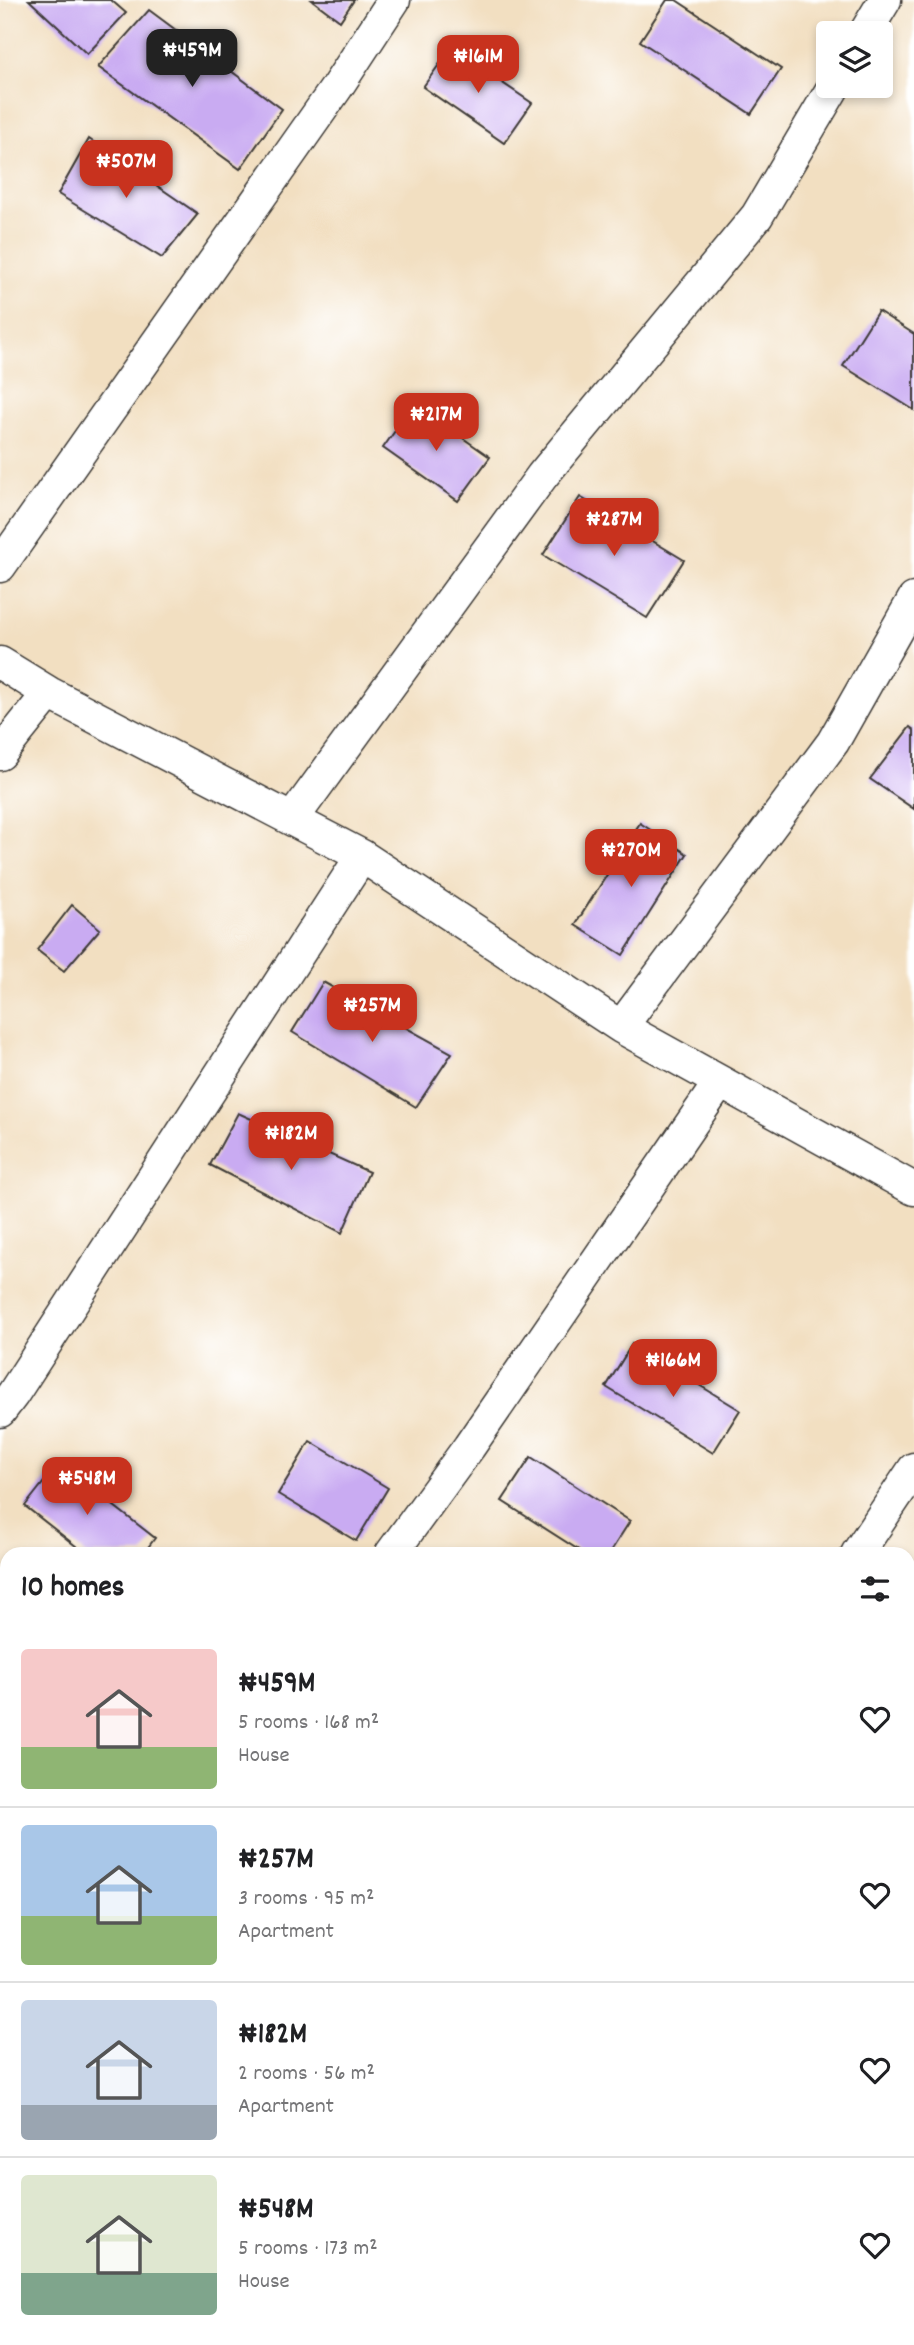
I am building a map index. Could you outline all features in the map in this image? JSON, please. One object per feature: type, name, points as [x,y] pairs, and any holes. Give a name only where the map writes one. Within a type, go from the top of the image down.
[{"type":"street","points":[[0,566],[337,87],[394,0]]},
{"type":"street","points":[[872,21],[885,0]]},
{"type":"street","points":[[293,818],[542,476],[757,216],[827,98]]},
{"type":"street","points":[[621,1027],[833,742],[914,599]]},
{"type":"street","points":[[0,663],[49,693],[362,856],[621,1027],[914,1189]]},
{"type":"street","points":[[0,754],[49,693]]},
{"type":"street","points":[[0,1411],[362,856]]},
{"type":"street","points":[[396,1547],[469,1447],[720,1082]]},
{"type":"street","points":[[862,1547],[914,1469]]},
{"type":"building","points":[[29,0],[111,0],[126,13],[87,54]]},
{"type":"building","points":[[312,0],[354,0],[340,21]]},
{"type":"building","points":[[667,0],[676,0],[781,69],[751,114],[640,41]]},
{"type":"building","points":[[149,10],[282,109],[240,169],[98,67]]},
{"type":"building","points":[[451,48],[532,103],[504,143],[423,87]]},
{"type":"building","points":[[89,139],[198,214],[162,258],[58,194]]},
{"type":"building","points":[[878,311],[914,334],[914,410],[843,366]]},
{"type":"building","points":[[414,404],[490,457],[458,501],[383,448]]},
{"type":"building","points":[[580,497],[684,560],[647,618],[543,555]]},
{"type":"building","points":[[910,727],[914,730],[914,809],[870,779]]},
{"type":"building","points":[[640,823],[687,854],[623,955],[575,925]]},
{"type":"building","points":[[72,905],[100,929],[64,971],[37,950]]},
{"type":"building","points":[[323,982],[452,1053],[416,1107],[292,1032]]},
{"type":"building","points":[[238,1113],[369,1172],[342,1233],[210,1165]]},
{"type":"building","points":[[632,1344],[740,1410],[713,1453],[606,1387]]},
{"type":"building","points":[[310,1441],[388,1488],[356,1541],[278,1494]]},
{"type":"building","points":[[531,1457],[630,1521],[613,1547],[574,1547],[502,1501]]},
{"type":"building","points":[[59,1463],[155,1538],[148,1547],[77,1547],[25,1506]]}]
